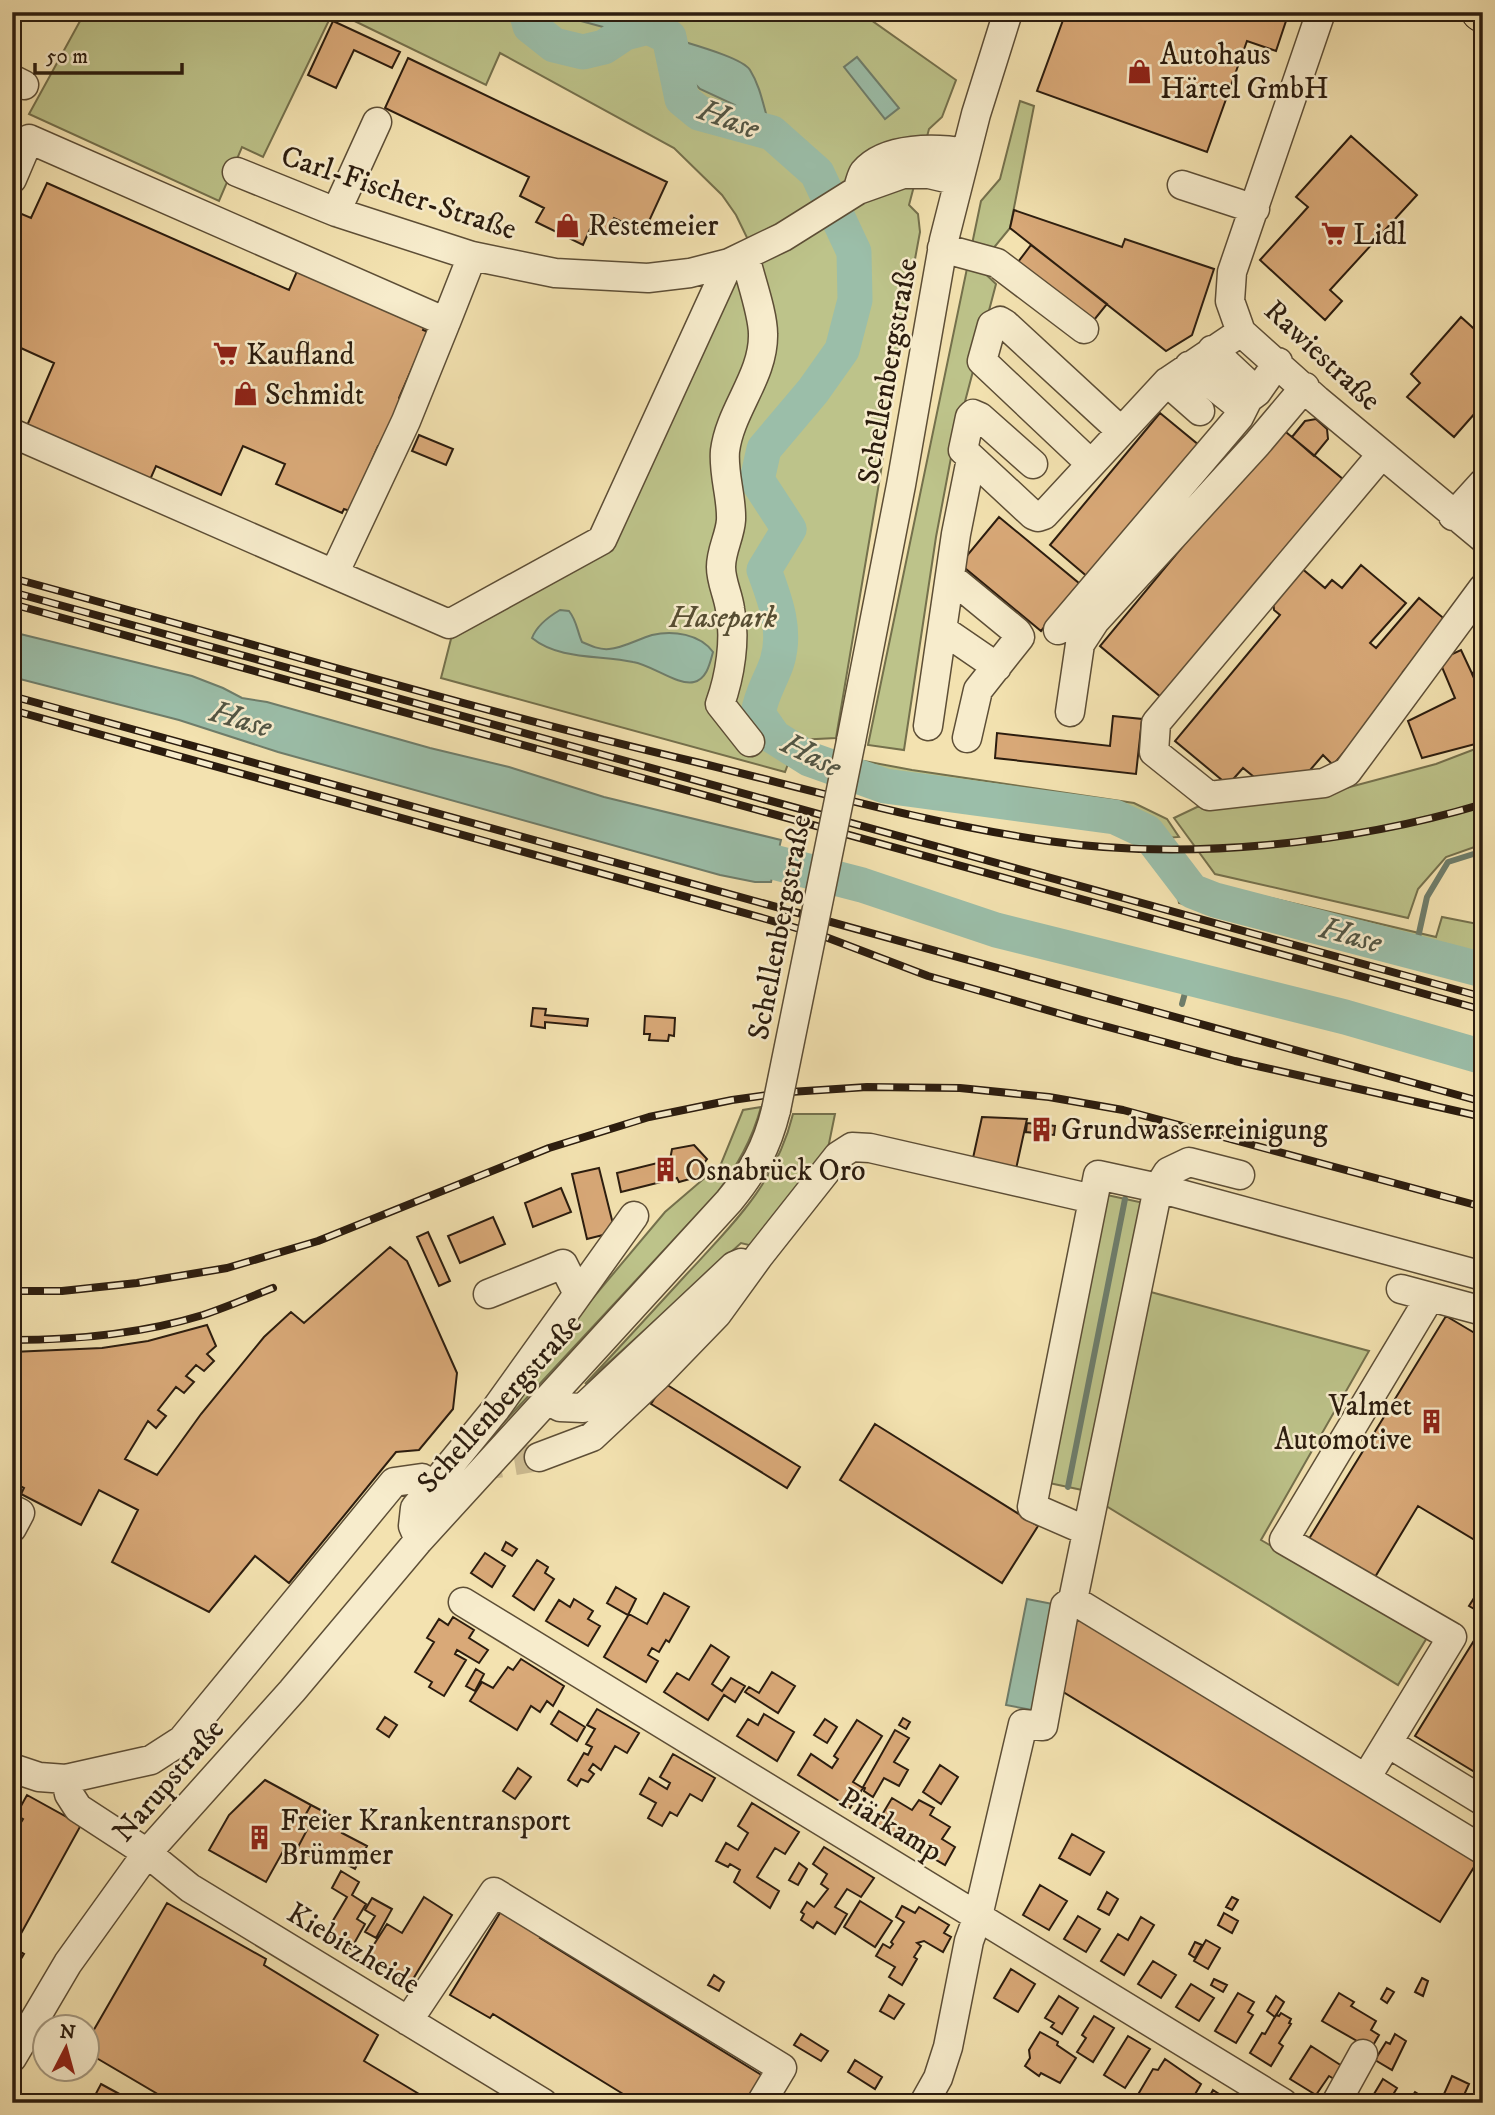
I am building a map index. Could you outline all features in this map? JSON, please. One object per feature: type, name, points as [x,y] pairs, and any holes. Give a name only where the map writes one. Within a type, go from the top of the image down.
[{"type":"street","name":"Schellenbergstraße","points":[[398,1564],[729,1201],[751,1174],[765,1147],[776,1110],[851,741],[901,485],[942,248],[966,153],[1008,12]]},
{"type":"street","name":"Rawiestraße","points":[[1321,12],[1232,272],[1230,301],[1241,332],[1318,391],[1382,454],[1482,541]]},
{"type":"street","points":[[336,212],[377,122]]},
{"type":"street","points":[[12,178],[29,139],[446,322]]},
{"type":"street","name":"Carl-Fischer-Straße","points":[[858,190],[863,173],[882,160],[906,152],[935,148],[966,153]]},
{"type":"street","name":"Carl-Fischer-Straße","points":[[237,172],[336,212],[472,256],[555,273],[648,278],[690,273],[737,260],[813,220],[858,190],[912,173],[959,181]]},
{"type":"street","points":[[1182,185],[1255,209]]},
{"type":"street","points":[[942,248],[997,263],[1084,329]]},
{"type":"street","points":[[334,574],[406,421],[472,256]]},
{"type":"street","points":[[12,433],[449,624],[602,540],[689,346],[737,260]]},
{"type":"street","points":[[737,260],[764,332],[762,355],[726,447],[724,463],[731,524],[724,542],[721,567],[731,609],[731,654],[729,679],[720,704],[750,742]]},
{"type":"street","points":[[1091,464],[982,360],[992,324],[1000,321],[1005,324],[1121,431]]},
{"type":"street","points":[[1033,464],[980,416],[973,414],[970,417],[962,448],[1038,517],[1044,515],[1121,431],[1189,366],[1241,332]]},
{"type":"street","points":[[1058,631],[1239,417],[1278,362]]},
{"type":"street","points":[[1189,366],[1234,402],[1252,397]]},
{"type":"street","points":[[1189,366],[1200,411]]},
{"type":"street","points":[[1070,712],[1080,644],[1096,621],[1257,444],[1318,391]]},
{"type":"street","points":[[1382,454],[1156,723],[1154,752],[1209,796],[1324,783],[1347,772],[1483,588]]},
{"type":"street","points":[[928,726],[956,534],[971,458]]},
{"type":"street","points":[[1454,516],[1483,483]]},
{"type":"street","points":[[950,578],[1019,634],[1019,641],[978,690],[967,738]]},
{"type":"street","points":[[943,629],[997,667]]},
{"type":"street","points":[[936,673],[978,690]]},
{"type":"street","points":[[539,1457],[592,1437],[717,1314],[838,1156],[852,1147],[870,1148],[1093,1199]]},
{"type":"street","points":[[924,2103],[939,2078],[948,2047],[969,1941],[978,1916],[1023,1724],[1043,1726],[1065,1606],[1073,1600],[1163,1180],[1189,1162],[1238,1183]]},
{"type":"street","points":[[1087,1531],[1031,1507],[1098,1175],[1163,1180],[1483,1276]]},
{"type":"street","points":[[419,1541],[413,1527],[415,1508],[495,1410],[634,1216]]},
{"type":"street","points":[[547,1400],[560,1407],[583,1408],[734,1266],[759,1256]]},
{"type":"street","points":[[488,1294],[563,1264],[578,1294]]},
{"type":"street","points":[[1401,1289],[1483,1311]]},
{"type":"street","points":[[1366,1778],[1452,1637],[1284,1540],[1430,1297]]},
{"type":"street","points":[[12,1769],[39,1777],[66,1779],[152,1760],[182,1740],[394,1482],[422,1478]]},
{"type":"street","name":"Narupstraße","points":[[12,2058],[140,1849],[292,1691],[398,1564]]},
{"type":"street","points":[[1073,1600],[1483,1850]]},
{"type":"street","name":"Piärkamp","points":[[463,1602],[1283,2103]]},
{"type":"street","points":[[1388,1743],[1483,1801]]},
{"type":"street","name":"Kiebitzheide","points":[[66,1779],[69,1794],[78,1808],[140,1849],[190,1888],[543,2103]]},
{"type":"street","points":[[408,2021],[494,1892],[782,2068],[761,2103]]},
{"type":"street","points":[[1336,2103],[1363,2054]]},
{"type":"green space","points":[[85,12],[333,12],[263,157],[242,147],[219,201],[29,114]]},
{"type":"green space","name":"Hasepark","points":[[336,12],[824,12],[831,17],[837,12],[865,12],[864,15],[956,80],[942,117],[929,129],[909,205],[918,214],[920,232],[891,389],[881,471],[836,738],[797,740],[785,772],[441,678],[451,639],[608,552],[689,346],[754,252],[736,215],[722,195],[674,148],[500,53],[486,85]]},
{"type":"green space","points":[[1020,101],[1034,106],[1010,228],[978,267],[996,284],[953,447],[936,537],[904,750],[868,745],[981,201],[1000,179]]},
{"type":"green space","points":[[1483,746],[1483,844],[1446,857],[1418,889],[1408,918],[1215,874],[1174,818],[1197,807],[1316,796],[1436,764]]},
{"type":"green space","points":[[864,761],[1134,803],[1167,819],[1179,837],[1152,839],[1147,832],[1114,817],[885,786],[861,779]]},
{"type":"green space","points":[[1174,875],[1436,937],[1442,917],[1483,925],[1483,981],[1179,903]]},
{"type":"green space","points":[[761,1107],[743,1152],[717,1193],[495,1432],[566,1330],[665,1212],[721,1164],[743,1110]]},
{"type":"green space","points":[[793,1114],[835,1114],[825,1163],[757,1247],[741,1243],[585,1384],[750,1203],[775,1162]]},
{"type":"green space","points":[[1107,1195],[1144,1203],[1087,1491],[1049,1483]]},
{"type":"green space","points":[[1147,1291],[1369,1351],[1261,1540],[1428,1636],[1398,1685],[1103,1504]]},
{"type":"water","points":[[557,12],[624,12],[648,27],[625,33]]},
{"type":"water","points":[[669,37],[725,55],[745,65],[757,85],[772,133],[751,127],[748,118],[735,105],[700,89],[674,59]]},
{"type":"water","points":[[857,57],[899,108],[885,119],[844,67]]},
{"type":"water","points":[[560,610],[569,611],[582,642],[592,646],[614,648],[652,635],[677,633],[694,637],[708,646],[713,652],[709,666],[702,678],[694,682],[680,681],[633,662],[567,653],[543,645],[532,638],[543,622]]},
{"type":"water","points":[[12,632],[192,676],[242,698],[267,702],[430,748],[509,767],[604,797],[781,840],[771,882],[755,882],[720,875],[278,752],[179,720],[12,677]]},
{"type":"water","points":[[1027,1599],[1058,1605],[1037,1711],[1006,1705]]},
{"type":"building","name":"Autohaus Härtel GmbH","points":[[1066,12],[1289,12],[1276,51],[1247,41],[1207,152],[1037,91]]},
{"type":"building","points":[[333,21],[400,52],[392,68],[354,50],[336,88],[308,75]]},
{"type":"building","points":[[408,58],[667,182],[644,232],[614,218],[605,236],[590,229],[583,245],[536,222],[544,208],[520,196],[529,177],[385,108]]},
{"type":"building","name":"Lidl","points":[[1351,136],[1417,195],[1330,290],[1342,301],[1325,320],[1260,260],[1308,207],[1296,197]]},
{"type":"building","name":"Kaufland","points":[[47,183],[289,290],[298,269],[425,325],[423,330],[428,332],[399,398],[403,405],[385,444],[378,446],[350,511],[344,509],[342,513],[276,484],[285,464],[243,446],[221,495],[156,466],[149,482],[26,428],[54,363],[12,344],[12,222],[17,212],[31,218]]},
{"type":"building","points":[[1014,210],[1122,247],[1125,239],[1214,269],[1192,335],[1166,351],[1010,228]]},
{"type":"building","points":[[1031,245],[1107,304],[1090,325],[1015,266]]},
{"type":"building","points":[[1461,317],[1481,335],[1483,333],[1483,404],[1454,437],[1407,397],[1420,383],[1411,374]]},
{"type":"building","points":[[1160,413],[1200,446],[1089,578],[1050,545]]},
{"type":"building","points":[[1316,419],[1327,429],[1328,439],[1314,456],[1292,437],[1305,421]]},
{"type":"building","points":[[1281,428],[1344,480],[1162,698],[1100,646]]},
{"type":"building","points":[[419,435],[453,449],[446,465],[412,451]]},
{"type":"building","points":[[999,517],[1080,584],[1041,631],[960,564]]},
{"type":"building","points":[[1361,565],[1406,603],[1370,643],[1376,648],[1419,598],[1447,621],[1403,672],[1408,677],[1333,765],[1323,755],[1305,776],[1265,786],[1243,768],[1228,785],[1175,741],[1280,615],[1274,610],[1273,599],[1300,567],[1325,588],[1332,580],[1342,588]]},
{"type":"building","points":[[1461,650],[1483,697],[1483,742],[1422,758],[1408,721],[1455,698],[1439,660]]},
{"type":"building","points":[[1483,662],[1483,697],[1472,674]]},
{"type":"building","points":[[1113,716],[1142,719],[1136,774],[995,758],[997,733],[1110,746]]},
{"type":"building","points":[[533,1008],[546,1009],[545,1015],[588,1019],[587,1026],[545,1022],[545,1028],[531,1026]]},
{"type":"building","points":[[645,1016],[675,1018],[674,1036],[669,1035],[668,1041],[649,1040],[650,1034],[644,1034]]},
{"type":"building","points":[[982,1117],[1027,1119],[1016,1169],[973,1158]]},
{"type":"building","name":"Grundwasserreinigung","points":[[1027,1123],[1055,1126],[1054,1135],[1026,1132]]},
{"type":"building","name":"Osnabrück Oro","points":[[694,1145],[707,1159],[701,1167],[704,1175],[679,1182],[677,1178],[621,1192],[617,1173],[670,1160],[672,1149]]},
{"type":"building","points":[[599,1168],[615,1232],[587,1239],[572,1174]]},
{"type":"building","points":[[561,1188],[571,1212],[533,1227],[525,1203]]},
{"type":"building","points":[[493,1217],[505,1244],[460,1263],[448,1236]]},
{"type":"building","points":[[428,1232],[450,1281],[439,1286],[417,1237]]},
{"type":"building","points":[[390,1247],[407,1261],[457,1373],[453,1409],[419,1450],[396,1452],[289,1583],[255,1556],[209,1612],[112,1562],[138,1510],[99,1490],[81,1525],[21,1494],[24,1488],[12,1482],[12,1352],[102,1348],[148,1341],[207,1325],[216,1346],[207,1354],[214,1361],[204,1371],[196,1365],[186,1376],[194,1382],[184,1393],[176,1387],[158,1410],[166,1416],[156,1428],[148,1421],[125,1459],[157,1475],[201,1414],[264,1337],[291,1312],[304,1323]]},
{"type":"building","name":"Valmet Automotive","points":[[1446,1316],[1483,1338],[1483,1545],[1418,1506],[1372,1582],[1307,1542]]},
{"type":"building","points":[[664,1383],[800,1467],[787,1488],[651,1404]]},
{"type":"building","points":[[875,1424],[1038,1526],[1002,1583],[840,1480]]},
{"type":"building","points":[[506,1542],[517,1549],[512,1556],[502,1550]]},
{"type":"building","points":[[485,1553],[505,1566],[492,1587],[471,1573]]},
{"type":"building","points":[[537,1560],[548,1567],[545,1573],[554,1579],[534,1610],[513,1596]]},
{"type":"building","points":[[1483,1584],[1483,1614],[1469,1606]]},
{"type":"building","points":[[616,1587],[636,1599],[628,1615],[607,1603]]},
{"type":"building","points":[[664,1593],[689,1607],[669,1642],[666,1640],[659,1652],[652,1648],[648,1655],[658,1661],[646,1682],[604,1657],[629,1614],[647,1624]]},
{"type":"building","points":[[574,1599],[593,1611],[588,1619],[600,1626],[588,1646],[546,1621],[559,1600],[570,1607]]},
{"type":"building","points":[[1075,1612],[1479,1859],[1440,1922],[1060,1690]]},
{"type":"building","points":[[453,1617],[474,1630],[469,1638],[488,1650],[479,1663],[457,1650],[455,1654],[466,1660],[444,1696],[429,1687],[432,1682],[415,1672],[434,1642],[427,1638],[439,1619],[448,1625]]},
{"type":"building","points":[[1483,1626],[1483,1777],[1415,1736]]},
{"type":"building","points":[[711,1645],[729,1657],[712,1684],[722,1691],[731,1678],[745,1686],[735,1702],[724,1695],[708,1720],[664,1692],[677,1673],[689,1680]]},
{"type":"building","points":[[521,1659],[564,1686],[553,1706],[547,1701],[540,1712],[531,1706],[517,1730],[470,1701],[482,1682],[493,1688],[508,1667],[513,1670]]},
{"type":"building","points":[[476,1669],[484,1674],[475,1691],[466,1686]]},
{"type":"building","points":[[772,1672],[795,1686],[778,1713],[745,1692],[749,1687],[759,1693]]},
{"type":"building","points":[[597,1709],[639,1733],[627,1753],[615,1746],[601,1770],[593,1764],[589,1770],[594,1774],[588,1782],[581,1779],[577,1786],[568,1780],[584,1753],[588,1755],[592,1747],[586,1744],[595,1729],[587,1725]]},
{"type":"building","points":[[559,1711],[585,1727],[577,1741],[551,1724]]},
{"type":"building","points":[[764,1714],[794,1732],[777,1761],[737,1736],[748,1719],[758,1725]]},
{"type":"building","points":[[385,1717],[397,1725],[389,1737],[377,1729]]},
{"type":"building","points":[[903,1718],[910,1722],[906,1729],[899,1725]]},
{"type":"building","points":[[825,1719],[837,1727],[827,1743],[814,1735]]},
{"type":"building","points":[[857,1720],[882,1736],[853,1782],[863,1788],[850,1808],[798,1775],[811,1754],[832,1768],[838,1759],[834,1756]]},
{"type":"building","points":[[895,1730],[909,1738],[894,1762],[908,1770],[899,1786],[884,1778],[873,1797],[864,1791],[863,1787]]},
{"type":"building","points":[[673,1754],[715,1778],[702,1801],[690,1794],[677,1816],[670,1812],[662,1826],[648,1818],[656,1803],[640,1794],[649,1778],[667,1789],[670,1783],[660,1777]]},
{"type":"building","points":[[940,1765],[958,1777],[941,1804],[923,1792]]},
{"type":"building","points":[[518,1768],[531,1777],[515,1799],[503,1791]]},
{"type":"building","name":"Freier Krankentransport Brümmer","points":[[265,1780],[311,1805],[299,1826],[307,1830],[297,1849],[287,1844],[266,1882],[209,1850],[229,1815]]},
{"type":"building","points":[[27,1795],[81,1825],[13,1948],[24,1954],[12,1974],[12,1837],[23,1819],[16,1815]]},
{"type":"building","points":[[892,1798],[912,1810],[919,1800],[934,1808],[930,1815],[950,1827],[942,1839],[955,1847],[945,1865],[876,1825]]},
{"type":"building","points":[[752,1803],[799,1832],[785,1854],[775,1848],[757,1877],[779,1891],[770,1908],[734,1882],[740,1870],[730,1864],[728,1867],[716,1861],[726,1843],[738,1850],[748,1833],[738,1826]]},
{"type":"building","points":[[311,1805],[347,1824],[342,1833],[367,1846],[355,1869],[331,1856],[326,1865],[297,1849],[307,1830],[299,1826]]},
{"type":"building","points":[[1072,1834],[1104,1852],[1090,1875],[1059,1858]]},
{"type":"building","points":[[824,1847],[874,1878],[861,1897],[847,1889],[835,1907],[847,1914],[835,1934],[817,1922],[813,1928],[801,1920],[804,1914],[801,1912],[807,1902],[814,1907],[828,1889],[821,1884],[827,1874],[813,1864]]},
{"type":"building","points":[[799,1863],[807,1869],[798,1885],[789,1880]]},
{"type":"building","points":[[341,1871],[359,1882],[352,1895],[366,1904],[357,1919],[365,1924],[351,1949],[325,1934],[347,1897],[332,1888]]},
{"type":"building","points":[[1040,1885],[1067,1901],[1049,1930],[1023,1915]]},
{"type":"building","points":[[1107,1892],[1118,1899],[1109,1915],[1098,1909]]},
{"type":"building","points":[[424,1897],[452,1915],[410,1984],[366,1957],[387,1924],[402,1933]]},
{"type":"building","points":[[1232,1897],[1238,1900],[1232,1910],[1226,1907]]},
{"type":"building","points":[[372,1898],[392,1909],[376,1938],[365,1932],[375,1916],[365,1910]]},
{"type":"building","points":[[860,1901],[892,1921],[875,1947],[844,1927]]},
{"type":"building","points":[[167,1903],[266,1959],[264,1965],[378,2035],[364,2061],[434,2103],[173,2103],[102,2061],[102,2016]]},
{"type":"building","points":[[902,1906],[915,1913],[919,1907],[949,1925],[944,1933],[951,1937],[943,1952],[924,1941],[917,1943],[921,1946],[914,1957],[917,1959],[902,1985],[889,1977],[895,1967],[876,1956],[883,1944],[890,1948],[893,1944],[891,1942],[904,1922],[896,1917]]},
{"type":"building","points":[[503,1908],[543,1933],[540,1938],[763,2076],[747,2103],[625,2103],[628,2097],[493,2014],[490,2018],[450,1995]]},
{"type":"building","points":[[1224,1913],[1238,1921],[1232,1933],[1218,1925]]},
{"type":"building","points":[[1078,1916],[1100,1929],[1086,1952],[1064,1939]]},
{"type":"building","points":[[1141,1917],[1154,1925],[1124,1975],[1101,1961],[1118,1934],[1128,1940]]},
{"type":"building","points":[[1206,1940],[1220,1948],[1208,1969],[1194,1961]]},
{"type":"building","points":[[1195,1942],[1202,1945],[1195,1958],[1189,1954]]},
{"type":"building","points":[[1153,1961],[1176,1975],[1161,1998],[1138,1984]]},
{"type":"building","points":[[1011,1969],[1035,1984],[1018,2012],[994,1998]]},
{"type":"building","points":[[714,1975],[724,1982],[719,1991],[708,1985]]},
{"type":"building","points":[[1422,1978],[1428,1981],[1423,1996],[1415,1992]]},
{"type":"building","points":[[1214,1979],[1227,1985],[1223,1992],[1211,1985]]},
{"type":"building","points":[[1191,1984],[1214,1998],[1199,2021],[1176,2007]]},
{"type":"building","points":[[1387,1988],[1394,1992],[1387,2003],[1381,1999]]},
{"type":"building","points":[[1238,1993],[1254,2002],[1248,2012],[1253,2015],[1236,2043],[1215,2031]]},
{"type":"building","points":[[1339,1993],[1354,2002],[1351,2006],[1376,2021],[1371,2030],[1379,2035],[1371,2049],[1322,2021]]},
{"type":"building","points":[[889,1995],[904,2004],[894,2019],[880,2011]]},
{"type":"building","points":[[1059,1996],[1078,2008],[1062,2034],[1051,2027],[1054,2023],[1045,2018]]},
{"type":"building","points":[[1276,1996],[1284,2002],[1275,2017],[1267,2011]]},
{"type":"building","points":[[1281,2013],[1291,2019],[1291,2024],[1279,2043],[1283,2046],[1271,2066],[1250,2053],[1262,2033],[1265,2034],[1276,2015]]},
{"type":"building","points":[[1094,2016],[1114,2028],[1093,2062],[1077,2052],[1086,2038],[1082,2035]]},
{"type":"building","points":[[1040,2032],[1058,2042],[1057,2045],[1076,2058],[1060,2083],[1041,2073],[1039,2076],[1025,2066],[1030,2058],[1029,2050]]},
{"type":"building","points":[[801,2034],[828,2051],[821,2061],[794,2045]]},
{"type":"building","points":[[1395,2034],[1406,2041],[1392,2070],[1375,2060],[1386,2042],[1390,2044]]},
{"type":"building","points":[[1128,2036],[1150,2049],[1125,2088],[1104,2075]]},
{"type":"building","points":[[1311,2046],[1342,2066],[1334,2079],[1329,2076],[1316,2095],[1290,2079]]},
{"type":"building","points":[[1165,2059],[1201,2084],[1190,2103],[1185,2103],[1174,2095],[1169,2103],[1133,2103],[1153,2069],[1158,2070]]},
{"type":"building","points":[[855,2060],[882,2077],[875,2089],[848,2072]]},
{"type":"building","points":[[1452,2076],[1469,2084],[1464,2095],[1477,2103],[1440,2103]]},
{"type":"building","points":[[1383,2079],[1397,2088],[1391,2098],[1396,2103],[1363,2103],[1367,2097],[1371,2099]]},
{"type":"building","points":[[101,2084],[136,2103],[91,2103]]},
{"type":"building","points":[[1213,2090],[1233,2103],[1206,2103]]},
{"type":"building","points":[[778,2091],[798,2103],[771,2103]]},
{"type":"building","points":[[1415,2092],[1433,2103],[1408,2103]]},
{"type":"waterway","name":"Hase","points":[[526,12],[530,26],[554,45],[583,52],[604,47],[625,33],[648,27],[669,37],[682,99],[699,113],[772,133],[817,173],[854,252],[855,300],[842,350],[813,391],[764,449],[757,480],[789,529],[764,570],[778,615],[781,638],[777,662],[758,714],[774,737],[809,759],[885,786],[1115,817],[1147,832],[1192,891],[1215,900],[1483,970]]},
{"type":"waterway","name":"Hase","points":[[731,851],[862,885],[996,930],[1345,1017],[1483,1057]]},
{"type":"waterway","points":[[1415,951],[1427,897],[1448,862],[1483,851]]},
{"type":"waterway","points":[[1182,1004],[1189,978]]},
{"type":"waterway","points":[[1068,1487],[1125,1199]]},
{"type":"tunnel","points":[[473,1468],[539,1457]]},
{"type":"railway","points":[[12,578],[614,742],[917,816],[1048,841],[1155,849],[1267,845],[1378,829],[1483,804]]},
{"type":"railway","points":[[12,592],[1483,997]]},
{"type":"railway","points":[[12,604],[1483,1010]]},
{"type":"railway","points":[[12,696],[1483,1102]]},
{"type":"railway","points":[[12,710],[766,919],[823,936],[928,976],[1082,1020],[1235,1061],[1483,1117]]},
{"type":"railway","points":[[12,1291],[62,1291],[137,1283],[227,1268],[318,1241],[549,1148],[649,1117],[732,1100],[790,1092],[867,1087],[960,1088],[1049,1097],[1123,1110],[1483,1207]]},
{"type":"railway","points":[[12,1340],[85,1337],[156,1327],[203,1315],[273,1288]]},
{"type":"place","name":"Autohaus Härtel GmbH","points":[[1140,71]]},
{"type":"place","name":"Restemeier","points":[[568,225]]},
{"type":"place","name":"Lidl","points":[[1333,234]]},
{"type":"place","name":"Kaufland","points":[[226,354]]},
{"type":"place","name":"Schmidt","points":[[245,394]]},
{"type":"place","name":"Grundwasserreinigung","points":[[1041,1129]]},
{"type":"place","name":"Osnabrück Oro","points":[[665,1170]]},
{"type":"place","name":"Valmet Automotive","points":[[1432,1422]]},
{"type":"place","name":"Freier Krankentransport Brümmer","points":[[260,1837]]}]
